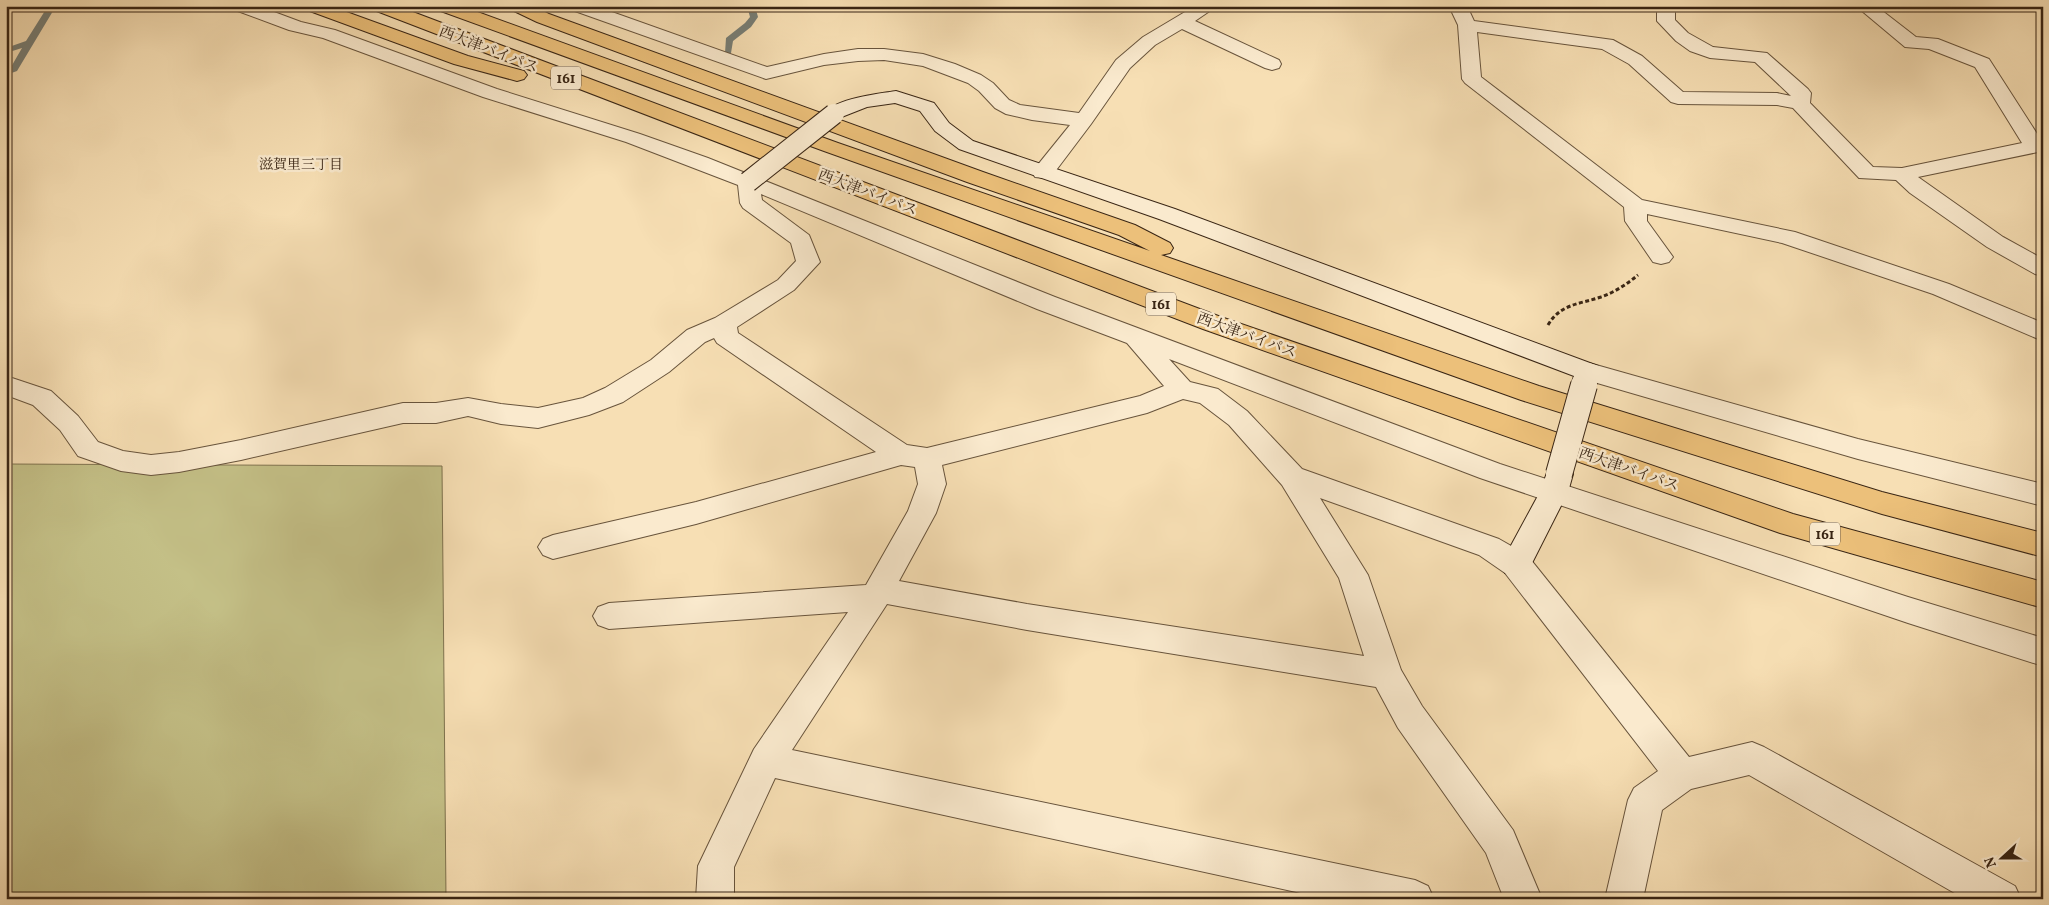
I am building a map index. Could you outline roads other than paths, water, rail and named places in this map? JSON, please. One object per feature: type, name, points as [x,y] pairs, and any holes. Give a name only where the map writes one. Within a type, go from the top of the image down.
[{"type":"highway","points":[[314,6],[461,60],[660,114]]},
{"type":"highway","name":"西大津バイパス","points":[[380,6],[1212,323],[1790,525],[2043,595]]},
{"type":"highway","name":"西大津バイパス","points":[[444,6],[814,141],[1530,393],[1882,503],[2043,545]]},
{"type":"highway","points":[[518,6],[543,18],[975,177],[1127,230],[1246,292]]},
{"type":"street","points":[[241,6],[295,26],[347,40],[490,93],[702,162],[1046,303],[1490,471],[1556,483],[1908,610],[2043,652]]},
{"type":"street","points":[[578,6],[766,73],[780,72],[832,58],[873,56],[914,59],[934,63],[973,78],[986,87],[1006,106],[1023,112],[1084,120]]},
{"type":"street","points":[[1043,172],[1084,120],[1123,64],[1149,41],[1208,6]]},
{"type":"street","points":[[1666,6],[1666,22],[1682,38],[1710,52],[1760,57],[1801,93],[1800,104]]},
{"type":"street","points":[[1865,6],[1912,43],[1931,43],[1982,62],[2039,147],[1902,174],[1867,173],[1800,104],[1777,99],[1678,98],[1642,65],[1617,48],[1606,44],[1462,15],[1472,79],[1635,205],[1787,237],[1941,289],[2043,333]]},
{"type":"street","points":[[1181,22],[1272,64]]},
{"type":"street","points":[[748,182],[834,114],[862,102],[896,96],[927,107],[942,127],[966,145],[1167,214],[1587,378],[2043,495]]},
{"type":"street","points":[[1902,174],[1918,188],[1995,242],[2043,269]]},
{"type":"street","points":[[6,385],[42,398],[69,423],[88,448],[121,461],[151,465],[179,462],[241,450],[403,413],[436,413],[468,407],[501,414],[538,418],[589,406],[614,395],[660,366],[696,336],[724,324],[786,285],[808,262],[801,240],[750,203],[748,182]]},
{"type":"street","points":[[1635,205],[1636,221],[1661,257]]},
{"type":"street","points":[[715,899],[716,866],[766,760],[877,593],[922,513],[932,484],[914,457],[726,337],[724,324]]},
{"type":"street","points":[[1136,338],[1181,389],[1209,396],[1231,412],[1292,477],[1353,575],[1386,674],[1410,717],[1500,842],[1523,899]]},
{"type":"street","points":[[1516,564],[1556,483],[1587,378]]},
{"type":"street","points":[[553,547],[696,513],[914,457],[1147,404],[1181,389]]},
{"type":"street","points":[[1292,477],[1489,548],[1516,564],[1682,776]]},
{"type":"street","points":[[608,616],[877,593],[1386,674]]},
{"type":"street","points":[[1624,899],[1646,800],[1682,776],[1752,758],[2002,899]]},
{"type":"street","points":[[766,760],[1415,899]]},
{"type":"waterway","points":[[30,43],[52,6]]},
{"type":"waterway","points":[[728,51],[729,40],[748,25],[754,17],[751,6]]},
{"type":"waterway","points":[[6,51],[30,43]]},
{"type":"waterway","points":[[6,72],[14,69],[30,43]]},
{"type":"district","name":"滋賀里三丁目","points":[[301,164]]}]
